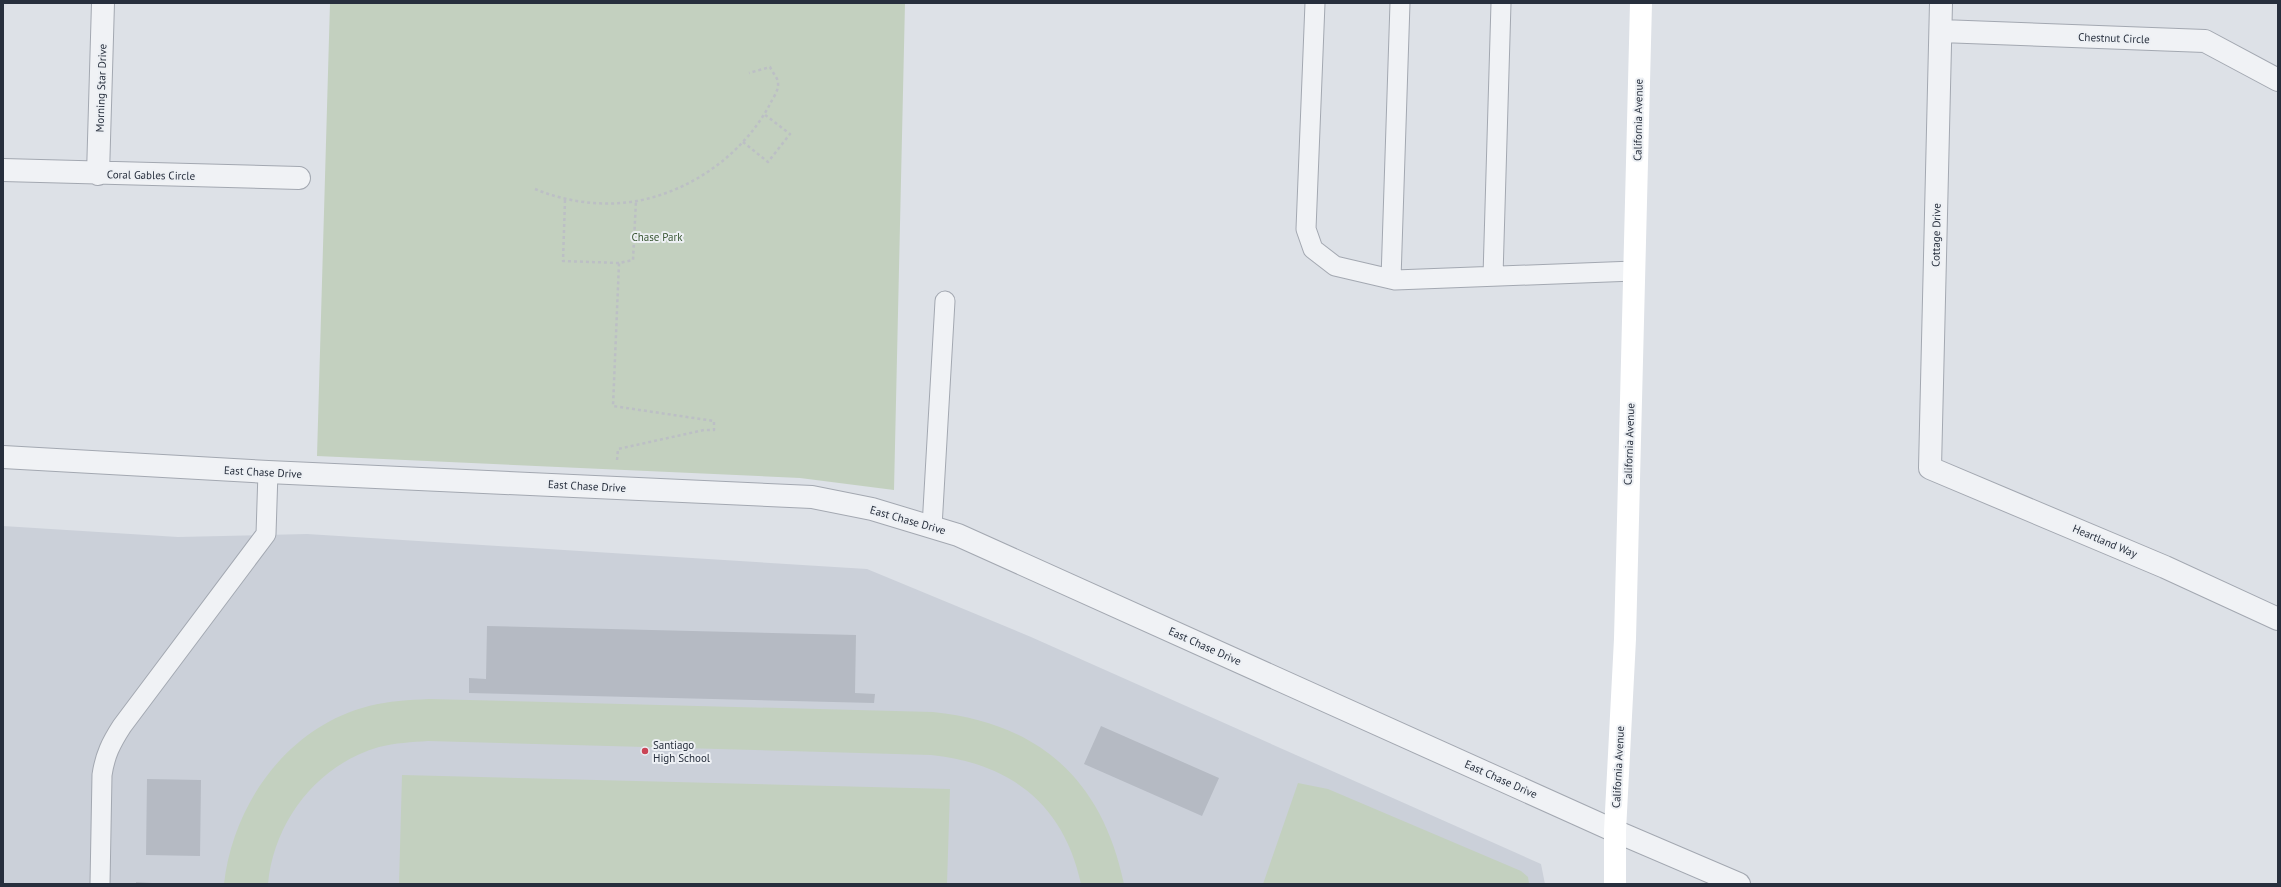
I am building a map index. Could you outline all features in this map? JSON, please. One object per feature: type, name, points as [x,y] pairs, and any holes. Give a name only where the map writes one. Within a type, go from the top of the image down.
[{"type":"main road","name":"California Avenue","points":[[1614,884],[1615,831],[1625,639],[1641,3]]},
{"type":"street","name":"Morning Star Drive","points":[[98,174],[103,3]]},
{"type":"street","name":"Cottage Drive","points":[[1930,468],[1941,3]]},
{"type":"street","name":"Chestnut Circle","points":[[1941,31],[2205,41],[2278,80]]},
{"type":"street","name":"Coral Gables Circle","points":[[3,170],[98,174],[299,178]]},
{"type":"street","name":"East Chase Drive","points":[[3,457],[268,472],[812,497],[872,509],[972,541],[1615,831],[1739,884]]},
{"type":"street","name":"Heartland Way","points":[[1930,468],[2165,567],[2278,619]]},
{"type":"lane","points":[[1315,3],[1306,229],[1313,249],[1335,266],[1391,279],[1634,271]]},
{"type":"lane","points":[[1391,279],[1400,3]]},
{"type":"lane","points":[[1493,276],[1501,3]]},
{"type":"lane","points":[[932,527],[945,301]]},
{"type":"lane","points":[[100,884],[105,757],[110,744],[266,534],[268,472]]},
{"type":"path","points":[[535,189],[565,200],[608,203],[636,201],[677,189],[719,164],[743,142],[764,114],[777,90],[778,83],[770,67],[749,73]]},
{"type":"path","points":[[743,142],[768,162],[790,134],[764,114]]},
{"type":"path","points":[[565,200],[563,260],[619,263],[633,260],[636,201]]},
{"type":"path","points":[[617,460],[618,449],[704,430],[714,430],[714,422],[612,406],[619,263]]},
{"type":"shaded area","name":"Santiago High School","points":[[3,526],[178,537],[307,534],[867,569],[1031,637],[1541,864],[1545,884],[3,884]]},
{"type":"green space","name":"Chase Park","points":[[330,3],[905,3],[894,490],[800,478],[317,456]]},
{"type":"green space","points":[[429,699],[933,712],[971,718],[1004,729],[1034,744],[1060,763],[1082,786],[1100,814],[1114,847],[1124,884],[1081,884],[1073,856],[1062,831],[1047,810],[1029,792],[1009,778],[985,767],[959,760],[931,755],[428,741],[379,747],[357,755],[336,767],[318,782],[302,799],[289,818],[279,839],[272,861],[268,884],[224,884],[229,854],[239,825],[252,798],[269,773],[289,750],[313,731],[340,716],[376,704]]},
{"type":"green space","points":[[402,775],[950,789],[947,884],[399,884]]},
{"type":"green space","points":[[1298,783],[1328,789],[1521,871],[1528,877],[1529,884],[1263,884]]},
{"type":"building","points":[[487,626],[856,635],[855,693],[875,694],[874,703],[469,693],[469,678],[486,679]]},
{"type":"building","points":[[1101,726],[1219,778],[1202,816],[1084,764]]},
{"type":"building","points":[[147,779],[201,780],[200,856],[146,855]]},
{"type":"building","points":[[136,882],[152,883],[152,884],[136,884]]},
{"type":"place","name":"Santiago High School","points":[[645,751]]}]
